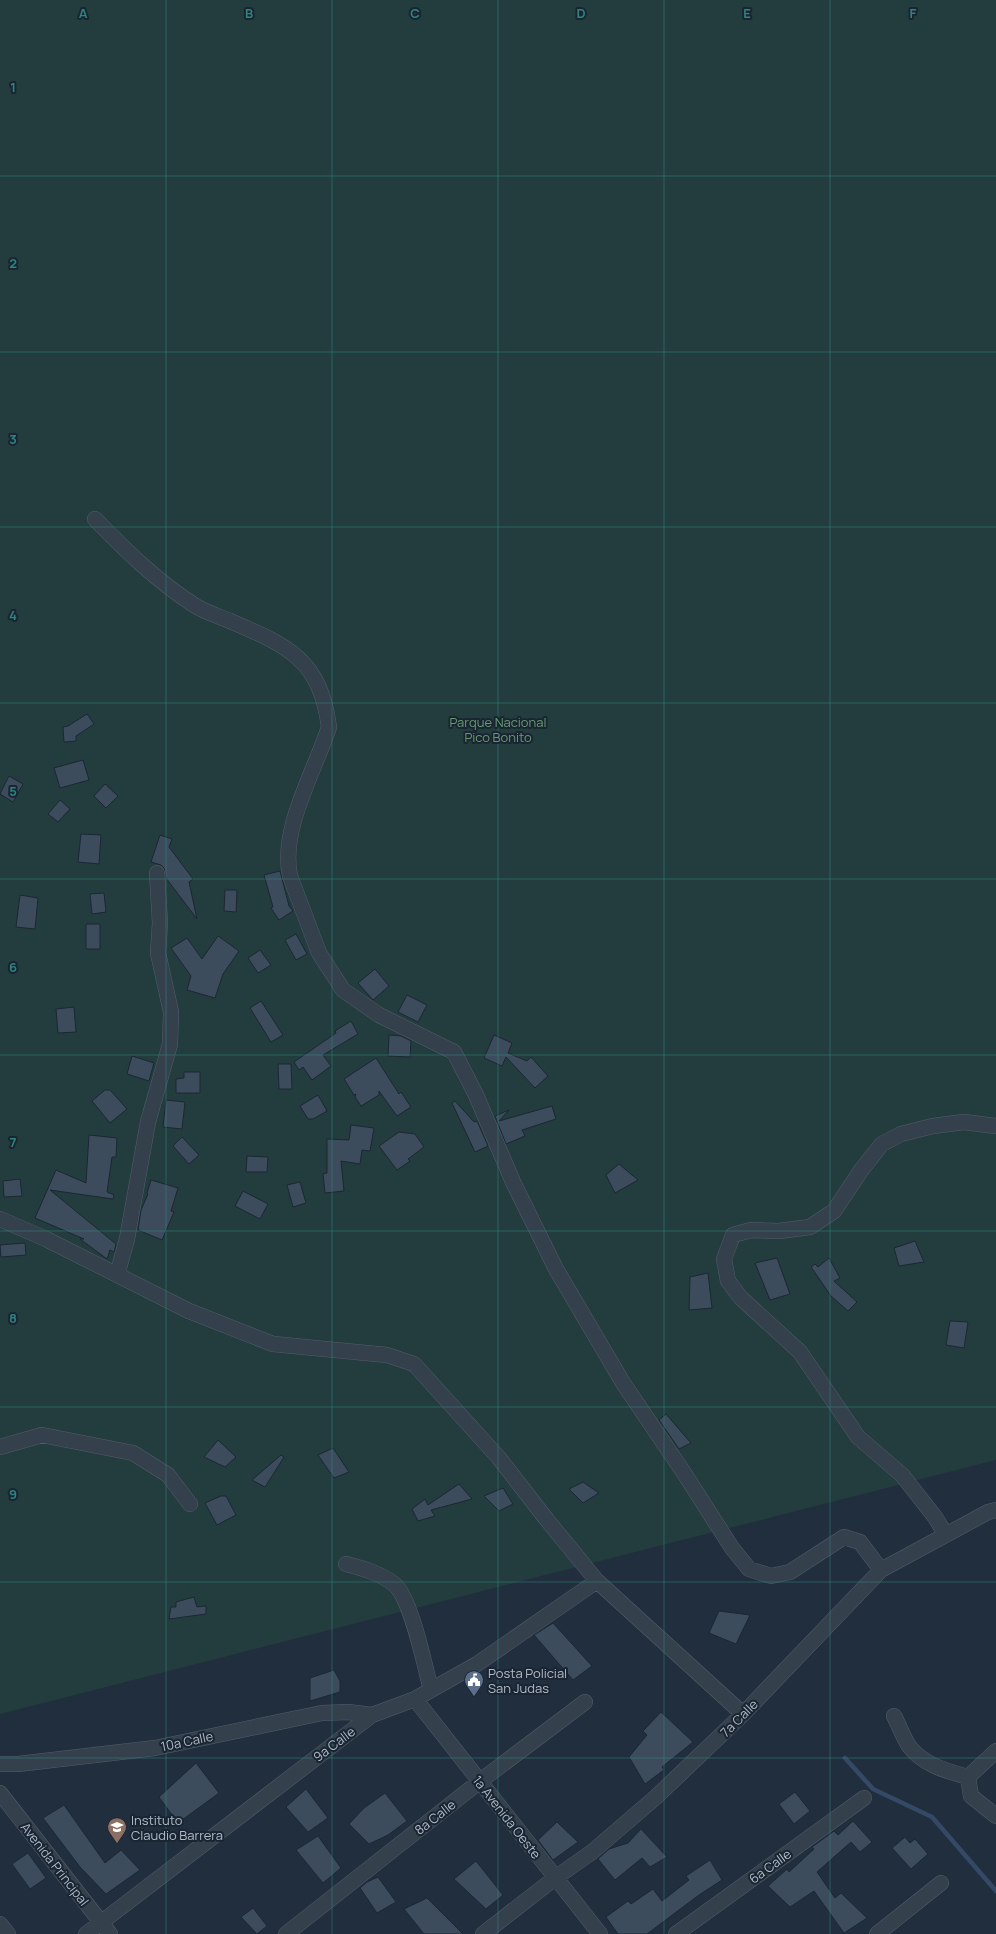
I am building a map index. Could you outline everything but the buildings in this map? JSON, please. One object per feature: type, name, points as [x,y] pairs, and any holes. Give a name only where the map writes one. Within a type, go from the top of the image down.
[{"type":"street","points":[[96,519],[122,547],[162,582],[195,606],[277,644],[300,658],[315,677],[327,712],[329,727],[293,823],[288,858],[290,876],[319,953],[343,990],[379,1015],[454,1052],[476,1095],[513,1182],[556,1269],[623,1383],[684,1473],[732,1548],[749,1569],[771,1576],[790,1572],[844,1537],[860,1542],[881,1570]]},
{"type":"street","points":[[117,1275],[127,1239],[148,1122],[170,1044],[171,1012],[158,953],[160,923],[157,873]]},
{"type":"street","points":[[946,1535],[935,1517],[902,1476],[858,1437],[800,1352],[742,1298],[728,1282],[724,1259],[733,1235],[751,1230],[779,1231],[810,1227],[834,1211],[862,1169],[882,1144],[901,1134],[933,1126],[964,1122],[996,1126]]},
{"type":"street","points":[[0,1219],[189,1311],[273,1344],[387,1355],[414,1364],[499,1458],[547,1520],[598,1581],[743,1714]]},
{"type":"street","points":[[0,1447],[42,1435],[133,1453],[168,1475],[190,1504]]},
{"type":"street","name":"7a Calle","points":[[483,1934],[555,1878],[592,1852],[644,1807],[743,1714],[881,1570],[988,1512],[996,1510]]},
{"type":"street","points":[[346,1564],[372,1571],[394,1584],[405,1598],[431,1690]]},
{"type":"street","name":"9a Calle","points":[[86,1934],[106,1928],[372,1715],[415,1699],[477,1664],[598,1581]]},
{"type":"street","name":"1a Avenida Oeste","points":[[415,1699],[600,1934]]},
{"type":"street","name":"8a Calle","points":[[286,1934],[479,1782],[585,1702]]},
{"type":"street","name":"10a Calle","points":[[0,1764],[18,1764],[155,1748],[322,1713],[348,1712],[372,1715]]},
{"type":"street","points":[[894,1716],[909,1746],[925,1761],[947,1771],[968,1777]]},
{"type":"street","points":[[968,1777],[996,1751]]},
{"type":"street","points":[[968,1777],[971,1796],[996,1816]]},
{"type":"street","name":"Avenida Principal","points":[[0,1793],[106,1928]]},
{"type":"street","name":"6a Calle","points":[[676,1934],[864,1798]]},
{"type":"street","points":[[877,1934],[941,1883]]},
{"type":"street","points":[[0,1924],[8,1934]]},
{"type":"green space","name":"Parque Nacional Pico Bonito","points":[[0,0],[996,0],[996,1460],[0,1714]]},
{"type":"waterway","points":[[845,1758],[873,1789],[932,1817],[996,1891]]},
{"type":"place","name":"Posta Policial San Judas","points":[[474,1697]]},
{"type":"place","name":"Instituto Claudio Barrera","points":[[117,1844]]}]
